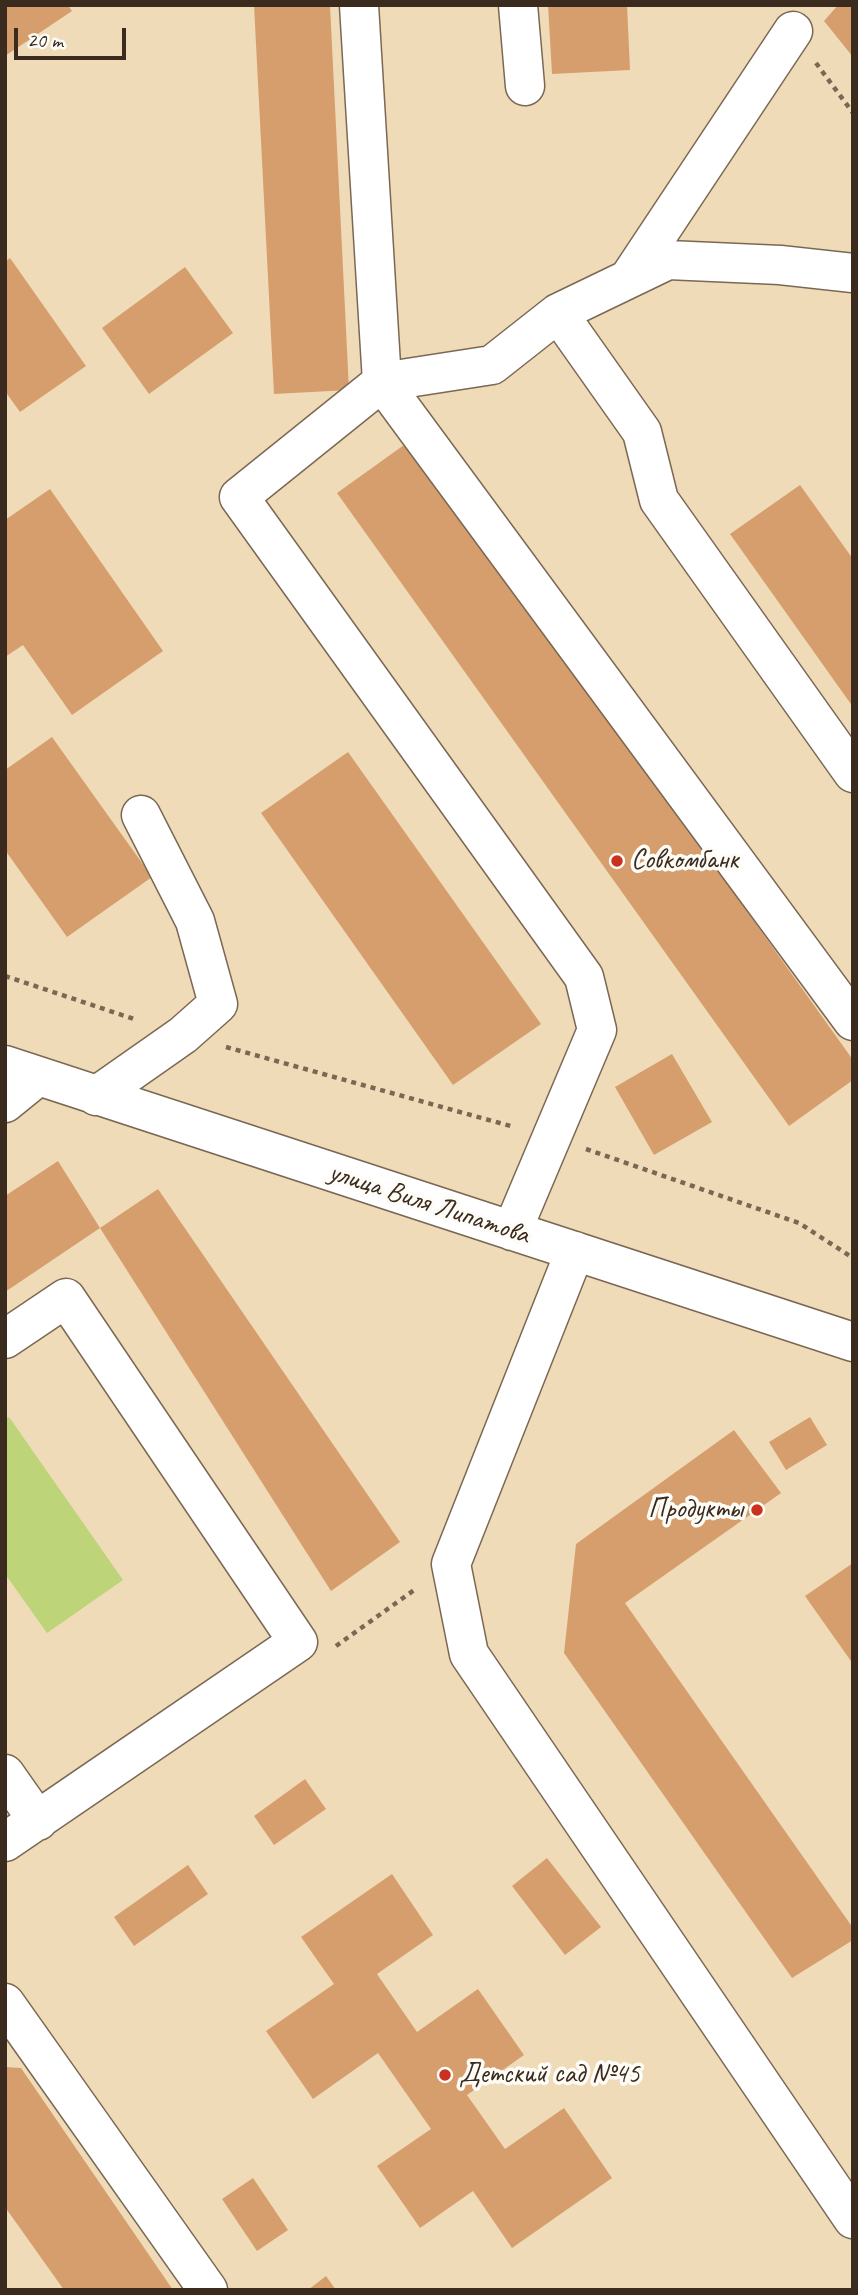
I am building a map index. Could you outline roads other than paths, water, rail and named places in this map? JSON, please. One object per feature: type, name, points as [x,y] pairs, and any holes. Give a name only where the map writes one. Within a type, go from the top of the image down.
[{"type":"street","points":[[359,5],[382,382],[853,1021]]},
{"type":"street","points":[[518,5],[524,86]]},
{"type":"street","points":[[629,278],[793,31]]},
{"type":"street","points":[[512,1231],[597,1030],[584,977],[239,497],[382,382],[492,365],[558,313],[668,260],[780,265],[853,273]]},
{"type":"street","points":[[558,313],[642,432],[659,500],[853,773]]},
{"type":"street","points":[[96,1096],[183,1035],[218,1004],[195,921],[141,815]]},
{"type":"street","points":[[5,1103],[21,1071]]},
{"type":"street","name":"улица Виля Липатова","points":[[21,1071],[853,1342]]},
{"type":"street","points":[[575,1251],[451,1563],[469,1654],[853,2219]]},
{"type":"street","points":[[5,1339],[66,1298],[298,1642],[5,1842]]},
{"type":"street","points":[[5,1774],[38,1821]]},
{"type":"street","points":[[5,2003],[208,2290]]},
{"type":"place","name":"Совкомбанк","points":[[617,861]]},
{"type":"place","name":"Продукты","points":[[757,1510]]},
{"type":"place","name":"Детский сад №45","points":[[445,2075]]}]
